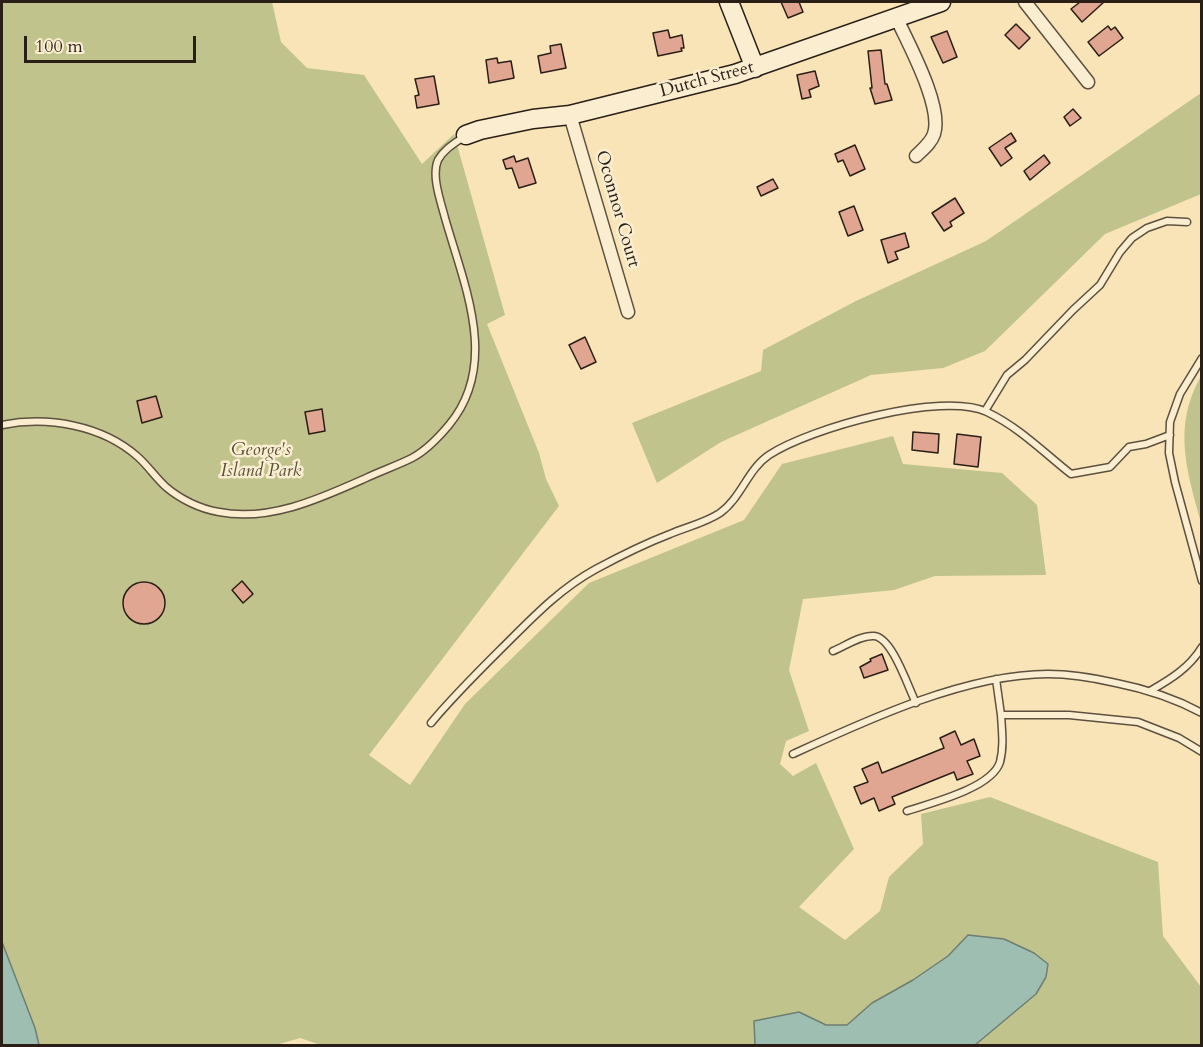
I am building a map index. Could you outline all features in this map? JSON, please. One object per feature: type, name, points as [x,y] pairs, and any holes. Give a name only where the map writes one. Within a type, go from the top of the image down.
[{"type":"street","points":[[729,2],[755,68]]},
{"type":"street","name":"Dutch Street","points":[[466,135],[533,119],[570,115],[755,68],[941,2]]},
{"type":"street","points":[[1025,2],[1088,82]]},
{"type":"street","points":[[897,19],[933,102],[934,135],[916,156]]},
{"type":"street","name":"Oconnor Court","points":[[570,115],[628,312]]},
{"type":"lane","points":[[2,425],[16,422],[80,426],[110,438],[138,457],[166,487],[192,504],[218,512],[244,515],[277,511],[313,501],[413,457],[438,439],[458,415],[470,393],[475,369],[475,324],[436,178],[437,162],[446,149],[466,135]]},
{"type":"lane","points":[[985,411],[1007,375],[1101,285],[1120,252],[1132,238],[1147,228],[1167,221],[1187,222]]},
{"type":"lane","points":[[1202,358],[1180,394],[1170,422],[1169,453],[1202,581]]},
{"type":"lane","points":[[431,723],[459,690],[558,593],[593,570],[631,550],[719,513],[734,501],[760,463],[770,454],[828,428],[889,413],[953,404],[985,411],[1027,435],[1071,474],[1110,467],[1130,447],[1170,435]]},
{"type":"lane","points":[[833,651],[862,638],[874,636],[884,640],[916,703]]},
{"type":"lane","points":[[1150,691],[1170,680],[1192,662],[1202,647]]},
{"type":"lane","points":[[793,754],[916,703],[996,679],[1048,674],[1092,678],[1150,691],[1202,713]]},
{"type":"lane","points":[[907,812],[977,785],[988,778],[999,765],[1003,744],[996,679]]},
{"type":"lane","points":[[1001,715],[1069,714],[1138,722],[1179,738],[1202,752]]},
{"type":"green space","name":"George's Island Park","points":[[2,2],[272,2],[281,42],[307,68],[364,75],[422,164],[454,134],[505,315],[487,324],[539,453],[546,479],[559,506],[369,755],[410,785],[465,704],[589,583],[744,520],[782,464],[893,436],[903,464],[1002,473],[1037,505],[1046,575],[935,576],[894,590],[803,599],[789,670],[809,731],[786,741],[780,764],[793,776],[816,763],[854,849],[799,907],[845,940],[880,911],[889,877],[923,844],[921,814],[990,797],[1158,862],[1163,936],[1201,987],[1201,1045],[975,1045],[1036,994],[969,935],[948,956],[913,980],[872,1003],[847,1025],[826,1025],[799,1012],[755,1021],[755,1045],[324,1046],[300,1038],[272,1046],[39,1045],[35,1028],[2,942]]},
{"type":"green space","points":[[1201,93],[1201,194],[1105,234],[985,351],[943,368],[871,375],[721,442],[657,483],[632,423],[761,371],[763,350],[856,301],[986,241]]},
{"type":"green space","points":[[1201,376],[1201,523],[1187,467],[1185,431],[1192,395]]},
{"type":"shaded area","points":[[968,935],[1004,939],[1034,953],[1048,964],[1046,977],[1036,994],[975,1045],[755,1045],[754,1021],[799,1012],[826,1025],[847,1025],[872,1003],[913,980],[948,956]]},
{"type":"shaded area","points":[[2,942],[35,1028],[39,1045],[2,1045]]},
{"type":"building","points":[[781,2],[799,2],[803,12],[788,18]]},
{"type":"building","points":[[1080,2],[1104,2],[1082,22],[1071,9]]},
{"type":"building","points":[[1016,24],[1030,38],[1019,49],[1005,35]]},
{"type":"building","points":[[1108,26],[1111,30],[1115,27],[1123,38],[1099,56],[1088,42]]},
{"type":"building","points":[[668,30],[670,38],[682,35],[684,48],[681,48],[682,51],[658,56],[653,33]]},
{"type":"building","points":[[947,31],[957,57],[943,63],[931,37]]},
{"type":"building","points":[[561,44],[566,68],[541,73],[538,56],[551,53],[550,46]]},
{"type":"building","points":[[881,50],[885,84],[887,84],[892,100],[875,104],[870,88],[872,88],[868,51]]},
{"type":"building","points":[[497,58],[498,63],[511,61],[514,78],[489,83],[486,60]]},
{"type":"building","points":[[815,71],[819,86],[809,90],[811,97],[802,99],[797,75]]},
{"type":"building","points":[[434,76],[439,104],[417,108],[415,96],[419,95],[415,79]]},
{"type":"building","points":[[1073,109],[1081,118],[1070,126],[1064,117]]},
{"type":"building","points":[[1011,133],[1016,141],[1005,148],[1012,158],[1001,166],[989,148]]},
{"type":"building","points":[[855,145],[865,169],[850,176],[843,160],[838,162],[835,154]]},
{"type":"building","points":[[1044,155],[1050,163],[1030,180],[1024,171]]},
{"type":"building","points":[[514,156],[516,162],[528,158],[536,183],[519,188],[512,168],[506,169],[503,160]]},
{"type":"building","points":[[773,179],[778,188],[761,196],[757,187]]},
{"type":"building","points":[[955,198],[964,213],[950,222],[952,226],[944,231],[932,213]]},
{"type":"building","points":[[854,206],[863,230],[848,236],[839,212]]},
{"type":"building","points":[[905,233],[909,247],[895,252],[898,259],[888,263],[881,240]]},
{"type":"building","points":[[585,337],[596,362],[581,369],[569,345]]},
{"type":"building","points":[[156,396],[162,417],[142,423],[137,401]]},
{"type":"building","points":[[322,409],[325,431],[309,434],[305,412]]},
{"type":"building","points":[[913,432],[939,434],[938,453],[912,450]]},
{"type":"building","points":[[957,434],[981,437],[978,467],[954,464]]},
{"type":"building","points":[[242,581],[253,594],[243,603],[232,590]]},
{"type":"building","points":[[144,582],[159,588],[165,603],[159,618],[144,624],[129,618],[123,603],[129,588]]},
{"type":"building","points":[[882,654],[888,670],[864,678],[860,667],[871,661],[870,659]]},
{"type":"building","points":[[955,731],[961,745],[974,739],[980,756],[967,761],[973,774],[957,780],[954,772],[892,797],[895,804],[879,811],[874,798],[861,804],[854,787],[868,782],[862,769],[878,762],[882,773],[944,748],[940,738]]}]
